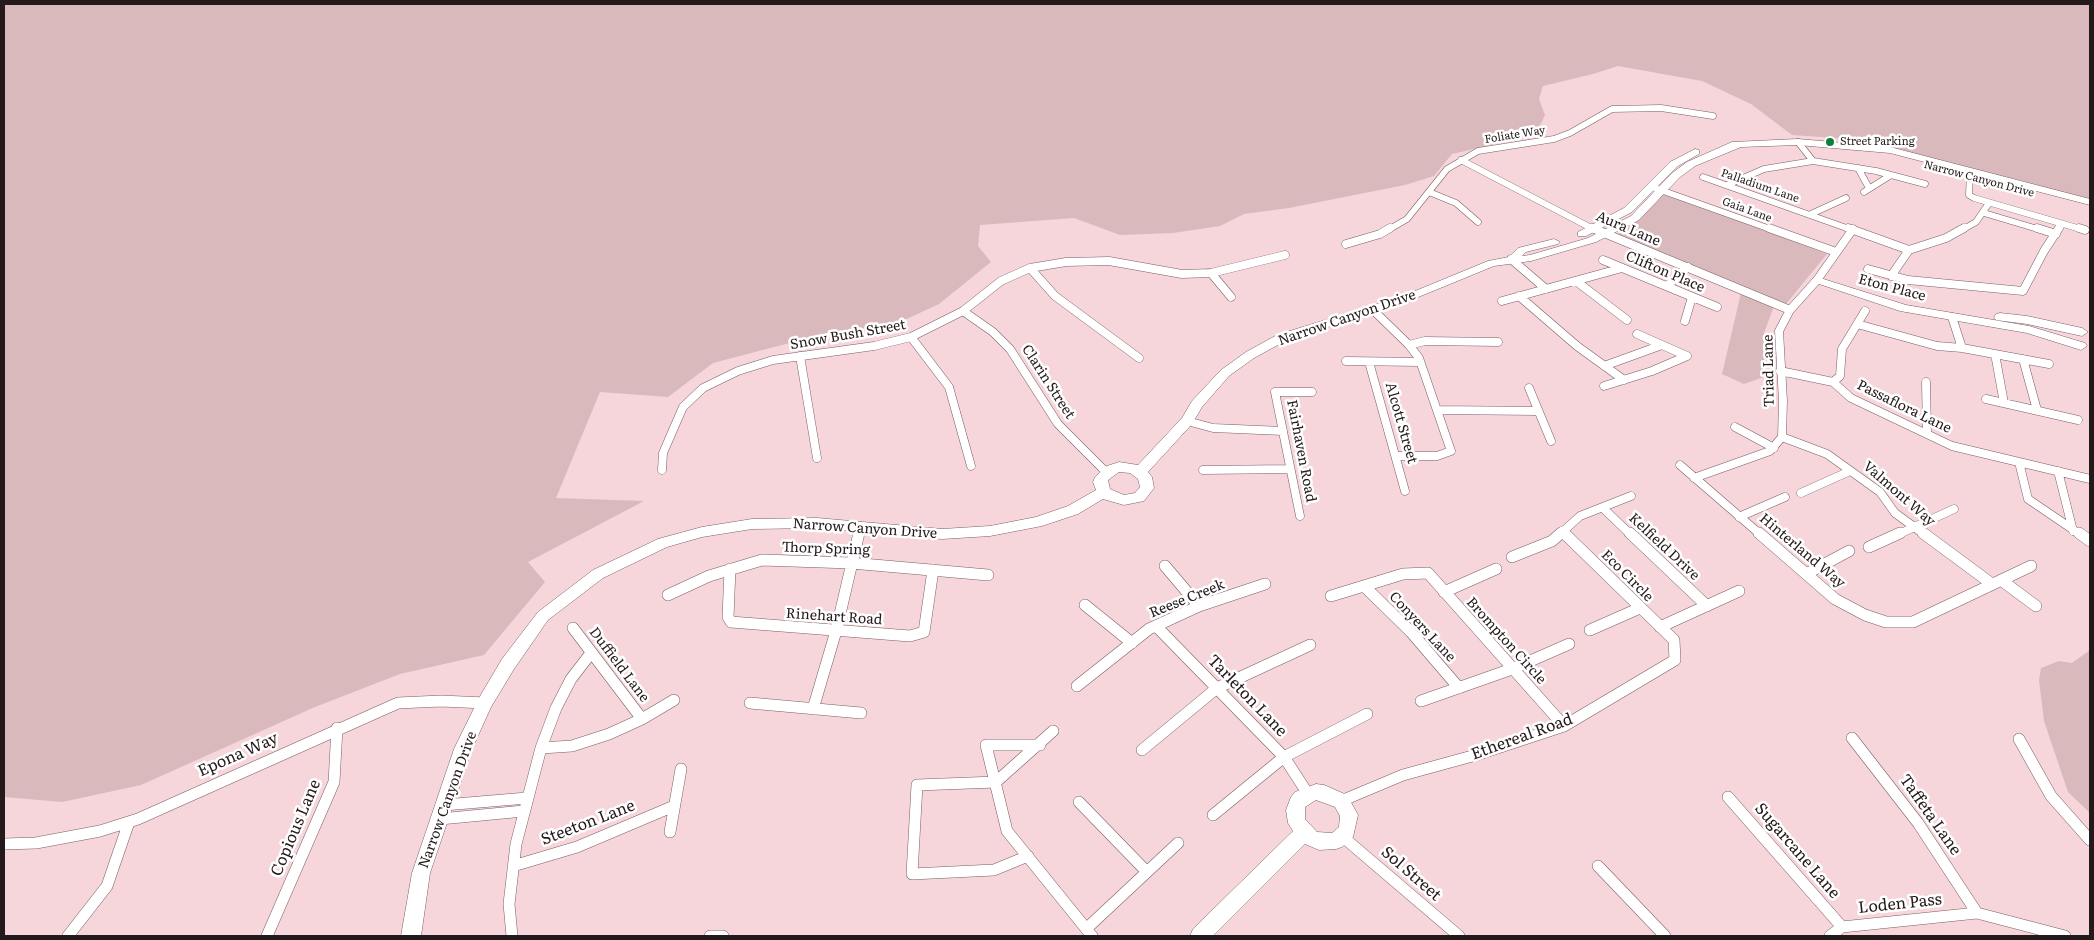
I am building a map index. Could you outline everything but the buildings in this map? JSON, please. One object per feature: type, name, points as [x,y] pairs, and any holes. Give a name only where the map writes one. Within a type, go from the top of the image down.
[{"type":"street","name":"Foliate Way","points":[[1346,244],[1380,234],[1408,219],[1447,169],[1478,151],[1554,138],[1570,133],[1592,118],[1612,109],[1633,107],[1661,108],[1713,116]]},
{"type":"street","name":"Narrow Canyon Drive","points":[[1512,259],[1522,250],[1563,240],[1593,229],[1628,210],[1691,164],[1742,143],[1798,142],[1868,149],[2090,202]]},
{"type":"street","points":[[1798,142],[1813,161]]},
{"type":"street","name":"Aura Lane","points":[[1461,160],[1593,229],[1790,310]]},
{"type":"street","points":[[1727,185],[1764,170],[1813,161],[1891,174],[1925,184]]},
{"type":"street","points":[[1858,168],[1866,190],[1889,178],[1891,174]]},
{"type":"street","name":"Narrow Canyon Drive","points":[[1970,174],[2090,208]]},
{"type":"street","points":[[1970,174],[1969,195],[1989,203],[2086,230]]},
{"type":"street","name":"Palladium Lane","points":[[1703,177],[1908,250]]},
{"type":"street","name":"Narrow Canyon Drive","points":[[1140,472],[1187,421],[1198,404],[1225,373],[1250,354],[1281,338],[1444,284],[1492,263],[1531,258],[1605,234],[1635,218],[1656,188]]},
{"type":"street","name":"Gaia Lane","points":[[1656,188],[1836,252]]},
{"type":"street","points":[[1429,192],[1456,203],[1478,222]]},
{"type":"street","name":"Palladium Lane","points":[[1810,214],[1846,198]]},
{"type":"street","points":[[1891,276],[1908,250],[1946,238],[1976,222],[1984,213],[1989,203]]},
{"type":"street","points":[[1984,213],[2056,234]]},
{"type":"street","points":[[1868,269],[1891,276],[1941,284],[2023,291],[2062,224]]},
{"type":"street","name":"Triad Lane","points":[[1782,437],[1783,401],[1779,331],[1790,310],[1817,280],[1853,229]]},
{"type":"street","name":"Snow Bush Street","points":[[662,470],[663,453],[683,407],[703,388],[738,371],[773,360],[874,346],[911,337],[963,311],[1001,281],[1030,268],[1066,262],[1109,261],[1182,274],[1211,273],[1284,255]]},
{"type":"street","points":[[1512,259],[1546,289]]},
{"type":"street","name":"Clifton Place","points":[[1603,260],[1717,307]]},
{"type":"street","points":[[1667,286],[1688,267]]},
{"type":"street","points":[[1030,268],[1055,296],[1139,358]]},
{"type":"street","points":[[1502,301],[1622,268]]},
{"type":"street","points":[[1211,273],[1231,298]]},
{"type":"street","name":"Eton Place","points":[[1817,280],[1904,308],[2030,330],[2087,351]]},
{"type":"street","points":[[1576,281],[1627,320]]},
{"type":"street","points":[[1519,296],[1577,346],[1624,380]]},
{"type":"street","points":[[1685,322],[1692,297]]},
{"type":"street","points":[[1372,309],[1409,345],[1420,362],[1451,451],[1437,456],[1396,456]]},
{"type":"street","name":"Clarin Street","points":[[963,311],[993,332],[1010,349],[1026,370],[1058,424],[1106,472]]},
{"type":"street","points":[[1833,382],[1840,376],[1842,349],[1865,311]]},
{"type":"street","points":[[1957,317],[1962,348]]},
{"type":"street","name":"Eton Place","points":[[1957,317],[2027,320],[2088,330]]},
{"type":"street","points":[[1857,324],[1937,346],[1962,348],[2049,364]]},
{"type":"street","points":[[2087,351],[2077,338],[2088,330]]},
{"type":"street","points":[[1604,386],[1687,356],[1637,334]]},
{"type":"street","points":[[911,337],[949,387],[971,466]]},
{"type":"street","points":[[1409,345],[1425,341],[1498,342]]},
{"type":"street","points":[[1604,366],[1662,345]]},
{"type":"street","points":[[1995,354],[2004,403]]},
{"type":"street","points":[[800,356],[817,458]]},
{"type":"street","points":[[2023,359],[2037,410]]},
{"type":"street","points":[[1346,361],[1420,362]]},
{"type":"street","name":"Alcott Street","points":[[1369,362],[1406,491]]},
{"type":"street","name":"Passaflora Lane","points":[[1780,371],[1833,382],[1851,398],[1952,446],[2090,479]]},
{"type":"street","points":[[1926,382],[1927,434]]},
{"type":"street","points":[[1529,388],[1551,441]]},
{"type":"street","name":"Fairhaven Road","points":[[1300,516],[1275,392],[1312,392]]},
{"type":"street","points":[[1986,399],[2078,420]]},
{"type":"street","points":[[1438,410],[1538,411]]},
{"type":"street","points":[[1187,421],[1213,428],[1282,431]]},
{"type":"street","points":[[1735,427],[1774,448]]},
{"type":"street","points":[[1694,478],[1709,471],[1747,460],[1774,448],[1782,437]]},
{"type":"street","name":"Valmont Way","points":[[1782,437],[1827,454],[1880,492],[1895,513],[1913,527],[2036,606]]},
{"type":"street","points":[[2019,462],[2028,499],[2090,541]]},
{"type":"street","name":"Hinterland Way","points":[[1680,465],[1835,599],[1865,615],[1886,622],[1913,622],[2031,566]]},
{"type":"street","points":[[1119,467],[1126,467],[1140,472],[1147,482],[1147,488],[1139,497],[1124,500],[1109,496],[1104,492],[1100,482],[1106,472],[1119,467]]},
{"type":"street","points":[[1204,470],[1290,469]]},
{"type":"street","points":[[1801,492],[1850,471]]},
{"type":"street","points":[[2058,471],[2074,531]]},
{"type":"street","name":"Narrow Canyon Drive","points":[[411,936],[421,873],[463,749],[485,702],[508,664],[543,616],[598,574],[663,544],[702,532],[752,524],[817,523],[942,534],[990,530],[1037,522],[1073,510],[1104,492]]},
{"type":"street","points":[[1512,557],[1552,542],[1580,516],[1631,496]]},
{"type":"street","points":[[1740,516],[1785,497]]},
{"type":"street","name":"Kelfield Drive","points":[[1603,508],[1707,606]]},
{"type":"street","points":[[1869,547],[1954,508]]},
{"type":"street","points":[[813,709],[836,632],[861,526]]},
{"type":"street","name":"Eco Circle","points":[[1562,531],[1674,640]]},
{"type":"street","points":[[1806,574],[1849,551]]},
{"type":"street","name":"Thorp Spring","points":[[668,595],[686,585],[762,560],[851,563],[988,575]]},
{"type":"street","points":[[1165,566],[1199,606]]},
{"type":"street","name":"Rinehart Road","points":[[730,569],[728,617],[731,622],[836,632],[910,636],[924,632],[933,570]]},
{"type":"street","points":[[1444,592],[1496,569]]},
{"type":"street","points":[[1331,596],[1403,574],[1428,574]]},
{"type":"street","name":"Brompton Circle","points":[[1428,574],[1564,726]]},
{"type":"street","name":"Reese Creek","points":[[1077,686],[1132,644],[1141,634],[1199,606],[1265,584]]},
{"type":"street","name":"Conyers Lane","points":[[1364,586],[1411,632],[1459,688]]},
{"type":"street","points":[[1660,627],[1739,591]]},
{"type":"street","points":[[1085,605],[1132,644]]},
{"type":"street","points":[[1590,630],[1640,608]]},
{"type":"street","name":"Tarleton Lane","points":[[1156,626],[1284,757],[1308,794]]},
{"type":"street","name":"Duffield Lane","points":[[573,628],[642,720]]},
{"type":"street","name":"Ethereal Road","points":[[1341,801],[1403,775],[1476,755],[1564,726],[1675,660],[1674,640]]},
{"type":"street","points":[[1421,701],[1512,669],[1569,644]]},
{"type":"street","points":[[1142,750],[1217,688],[1310,645]]},
{"type":"street","points":[[512,936],[509,904],[513,866],[540,748],[556,708],[571,679],[591,652]]},
{"type":"street","points":[[540,748],[572,746],[642,720],[674,700]]},
{"type":"street","name":"Epona Way","points":[[4,844],[36,843],[100,831],[129,822],[337,728],[398,703],[441,701],[485,702]]},
{"type":"street","points":[[750,703],[861,713]]},
{"type":"street","points":[[1214,815],[1284,757],[1367,714]]},
{"type":"street","name":"Copious Lane","points":[[268,936],[334,782],[337,728]]},
{"type":"street","points":[[1028,856],[994,870],[912,874],[917,784],[996,782],[1040,746],[1053,731]]},
{"type":"street","name":"Taffeta Lane","points":[[1852,738],[1918,823],[1977,913]]},
{"type":"street","points":[[2019,739],[2051,796],[2090,840]]},
{"type":"street","points":[[1040,746],[986,745],[1007,831],[1089,932],[1178,843]]},
{"type":"street","points":[[670,832],[681,768]]},
{"type":"street","points":[[1324,793],[1341,801],[1349,815],[1349,823],[1343,837],[1328,842],[1319,842],[1303,833],[1297,823],[1295,810],[1301,798],[1308,794],[1324,793]]},
{"type":"street","name":"Sugarcane Lane","points":[[1728,797],[1842,927]]},
{"type":"street","points":[[442,812],[528,798]]},
{"type":"street","points":[[1079,802],[1147,872]]},
{"type":"street","name":"Steeton Lane","points":[[513,866],[577,847],[674,806]]},
{"type":"street","points":[[442,812],[524,812]]},
{"type":"street","points":[[68,936],[108,886],[129,822]]},
{"type":"street","points":[[1200,936],[1303,833]]},
{"type":"street","name":"Sol Street","points":[[1343,837],[1459,936]]},
{"type":"street","points":[[1598,866],[1665,936]]},
{"type":"street","name":"Loden Pass","points":[[1830,936],[1842,927],[1893,920],[1977,913],[2065,936]]},
{"type":"street","points":[[710,936],[723,936]]},
{"type":"shaded area","points":[[4,4],[2090,4],[2090,202],[2023,181],[1897,150],[1835,138],[1792,135],[1751,104],[1702,81],[1618,66],[1543,86],[1539,99],[1545,115],[1538,129],[1517,139],[1452,154],[1434,176],[1405,185],[1289,208],[1244,214],[1220,226],[1173,233],[1120,235],[1074,218],[980,225],[978,246],[991,262],[939,304],[896,324],[828,333],[713,363],[668,397],[600,392],[556,498],[644,501],[528,562],[545,582],[484,655],[400,674],[315,707],[141,785],[62,802],[4,797]]},
{"type":"shaded area","points":[[1663,192],[1827,254],[1786,304],[1617,235]]},
{"type":"shaded area","points":[[1741,293],[1774,306],[1764,333],[1764,377],[1744,384],[1722,374]]},
{"type":"shaded area","points":[[2090,650],[2090,813],[2068,792],[2044,721],[2039,680],[2041,668],[2059,661],[2072,663]]},
{"type":"place","name":"Street Parking","points":[[1830,142]]}]
